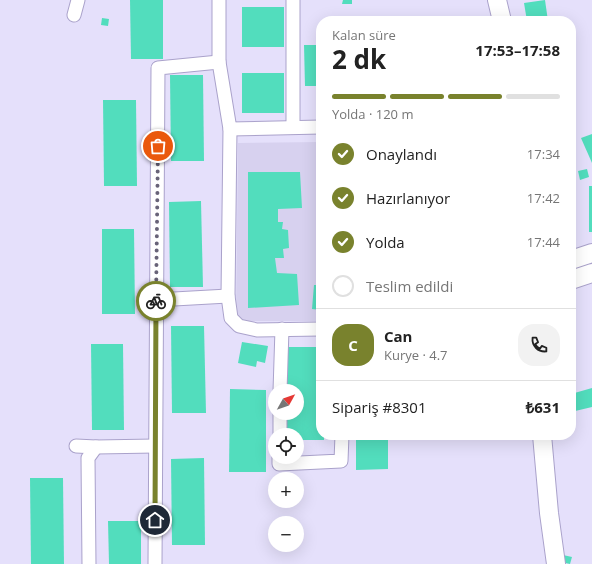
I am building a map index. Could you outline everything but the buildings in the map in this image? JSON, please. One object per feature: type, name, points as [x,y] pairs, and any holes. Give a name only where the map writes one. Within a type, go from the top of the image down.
[{"type":"street","points":[[74,15],[78,0]]},
{"type":"street","points":[[219,0],[219,62],[230,129],[228,296],[231,318],[239,326],[257,330],[316,329]]},
{"type":"street","points":[[293,0],[293,127]]},
{"type":"street","points":[[498,0],[501,16]]},
{"type":"street","points":[[508,0],[508,16]]},
{"type":"street","points":[[155,564],[158,68],[219,62]]},
{"type":"street","points":[[230,129],[316,127]]},
{"type":"street","points":[[576,258],[592,253]]},
{"type":"street","points":[[576,278],[592,273]]},
{"type":"street","points":[[156,300],[228,296]]},
{"type":"street","points":[[280,384],[282,329]]},
{"type":"street","points":[[304,463],[341,461],[342,440]]},
{"type":"street","points":[[542,440],[549,513],[556,564]]},
{"type":"street","points":[[76,446],[155,446]]},
{"type":"street","points":[[89,564],[88,458],[96,447]]},
{"type":"shaded area","points":[[316,142],[316,321],[242,321],[236,312],[238,143]]},
{"type":"way so far","points":[[156,301],[158,146]]},
{"type":"route","points":[[155,520],[156,301]]}]
